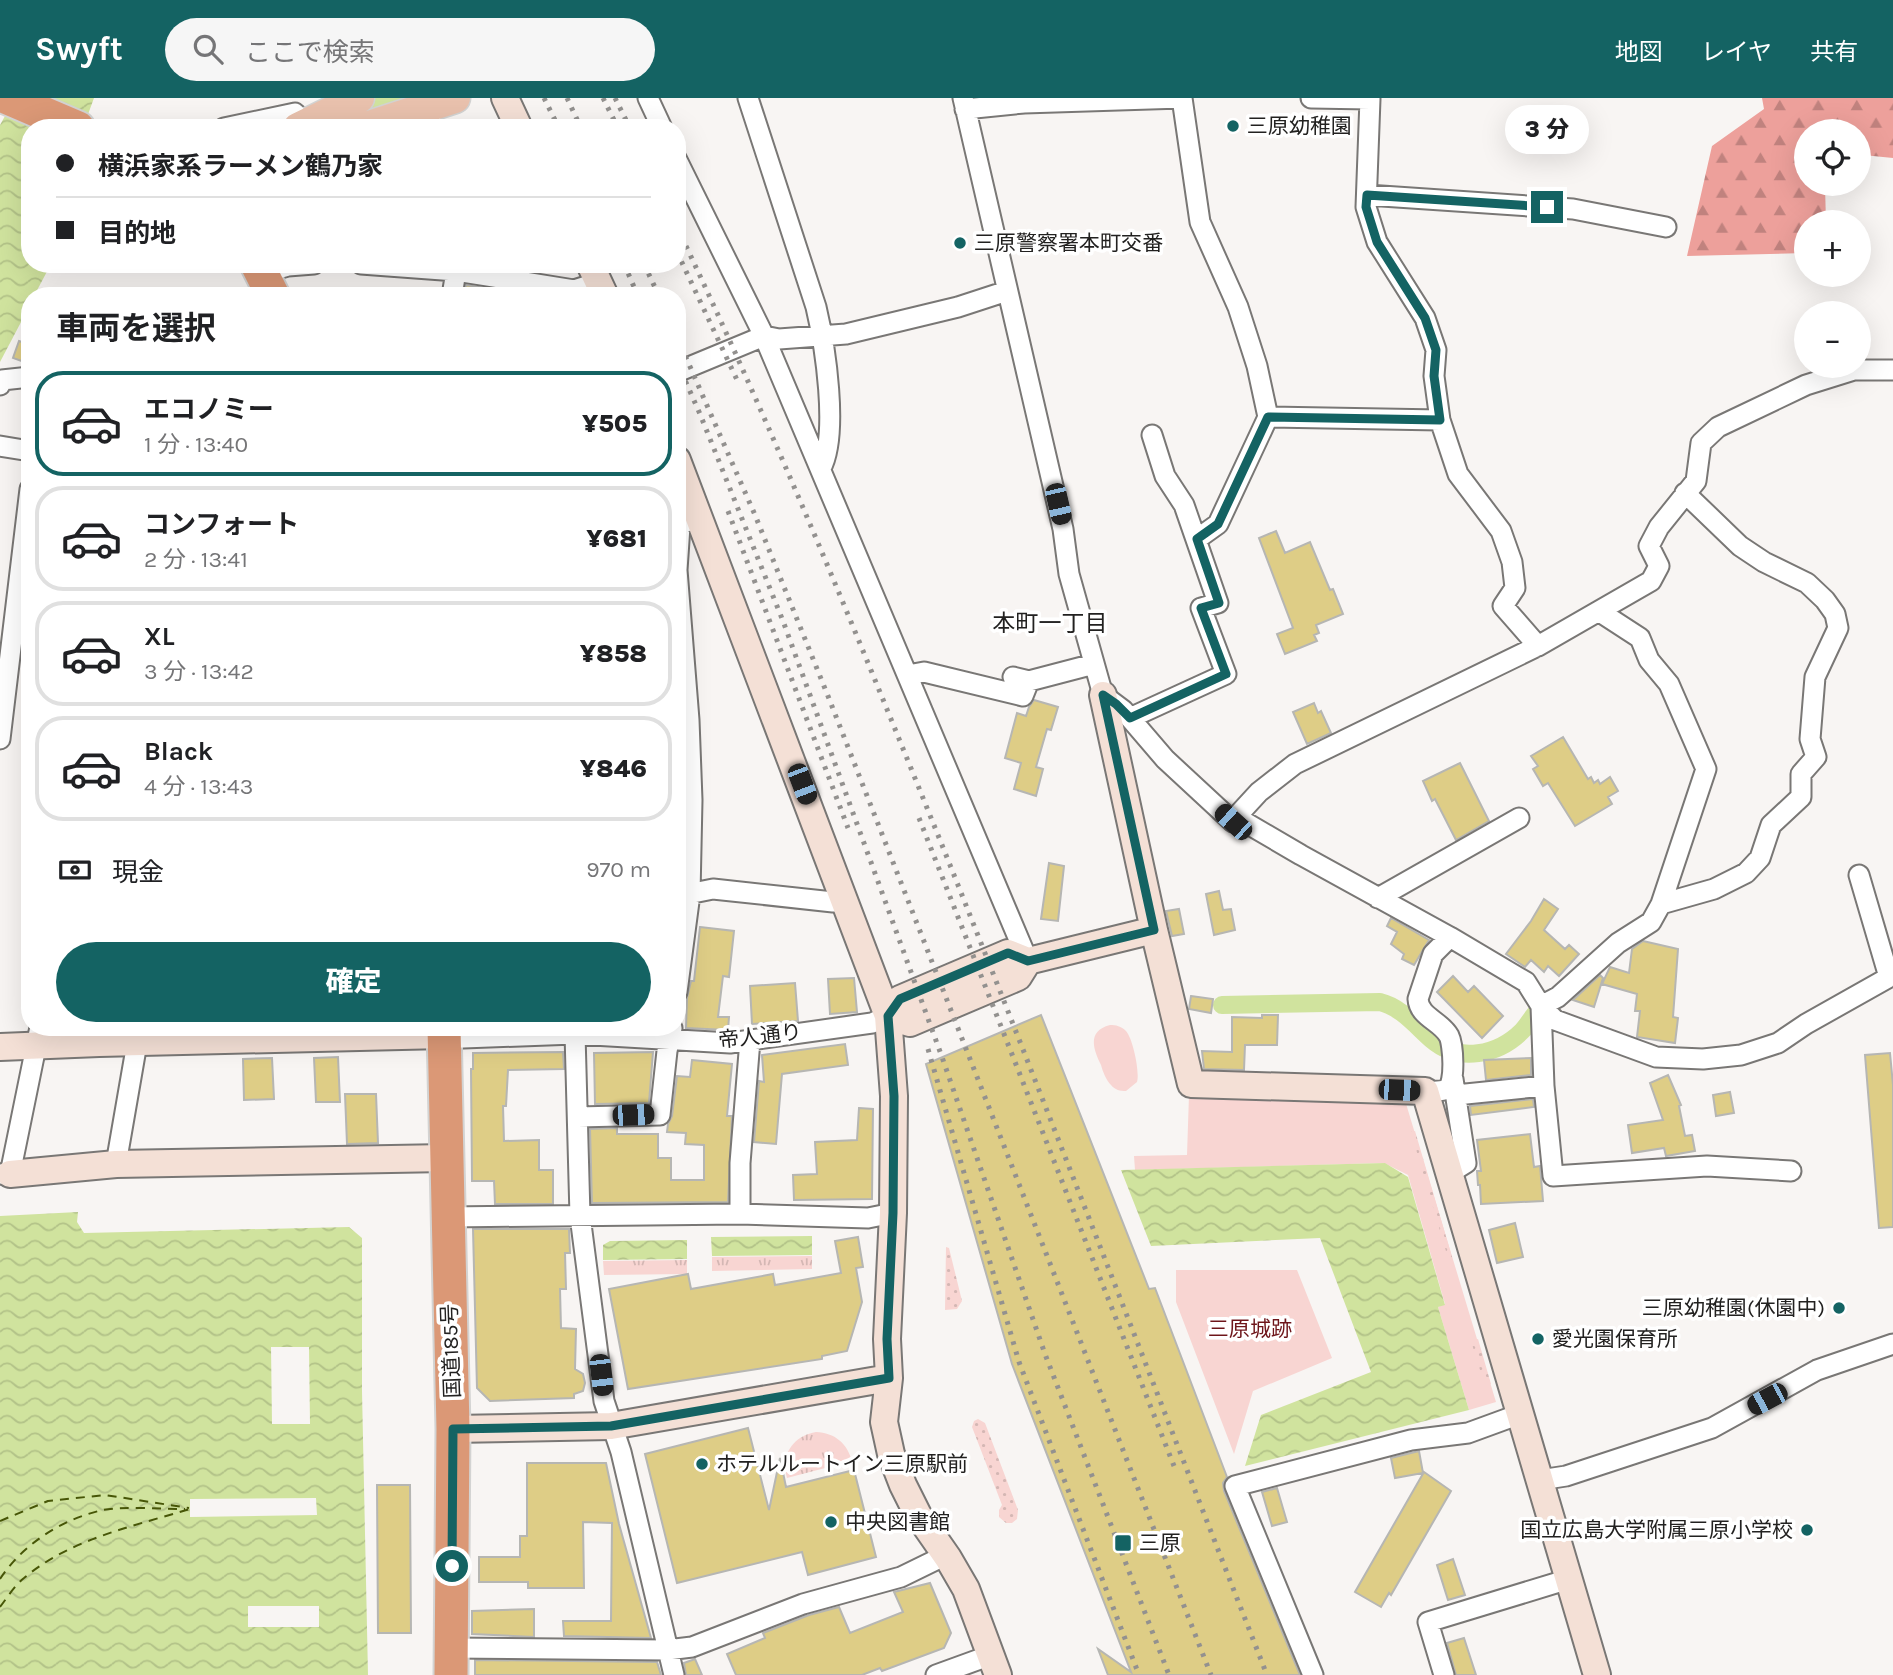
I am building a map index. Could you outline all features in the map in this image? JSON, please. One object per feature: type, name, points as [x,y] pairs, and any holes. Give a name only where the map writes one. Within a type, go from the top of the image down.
[{"type":"highway","points":[[9,99],[57,119]]},
{"type":"highway","name":"国道185号","points":[[444,1036],[453,1429],[451,1661]]},
{"type":"main road","points":[[308,119],[324,105],[359,98]]},
{"type":"main road","points":[[428,118],[455,98]]},
{"type":"street","points":[[505,98],[515,119]]},
{"type":"street","points":[[648,98],[658,119]]},
{"type":"street","points":[[748,98],[816,307],[822,335],[827,364],[829,443],[821,468]]},
{"type":"street","points":[[1197,539],[1218,524],[1268,417],[1257,366],[1238,307],[1200,222],[1182,98],[964,103],[1063,529],[1069,574],[1103,695],[1154,930],[1191,1084],[1425,1091],[1445,1090],[1449,1087],[1544,1086]]},
{"type":"street","points":[[1311,98],[1370,99],[1366,207],[1377,242],[1425,318],[1436,350],[1434,376],[1440,420],[1458,474],[1501,531],[1513,562],[1515,589],[1503,606],[1538,646]]},
{"type":"street","points":[[267,119],[295,113],[297,119]]},
{"type":"street","points":[[686,178],[764,336],[1028,961]]},
{"type":"street","points":[[1367,195],[1573,209],[1665,227]]},
{"type":"street","points":[[468,273],[555,287]]},
{"type":"street","points":[[686,368],[764,336],[779,339],[846,334],[958,307],[1007,291]]},
{"type":"street","points":[[1103,695],[1130,718],[1155,749],[1184,778],[1233,822],[1259,792],[1295,764],[1538,646],[1651,581],[1659,566],[1649,546],[1659,527],[1696,481],[1701,443],[1718,427],[1806,385],[1854,370],[1893,370]]},
{"type":"street","points":[[0,384],[2,380],[21,378]]},
{"type":"street","points":[[1268,417],[1440,420]]},
{"type":"street","points":[[1130,718],[1226,674],[1201,608],[1219,603],[1184,505],[1165,476],[1152,435]]},
{"type":"street","points":[[0,446],[21,450]]},
{"type":"street","points":[[686,483],[888,1016],[894,1096],[893,1213],[887,1339],[889,1378],[884,1422],[891,1454],[913,1505],[966,1589],[995,1665],[936,1675]]},
{"type":"street","points":[[1661,904],[1714,889],[1746,873],[1759,858],[1771,825],[1801,797],[1801,774],[1816,757],[1810,738],[1815,677],[1838,628],[1835,614],[1807,583],[1740,547],[1685,493]]},
{"type":"street","points":[[686,522],[698,513]]},
{"type":"street","points":[[0,739],[21,555]]},
{"type":"street","points":[[1541,1006],[1558,997],[1618,943],[1651,922],[1661,904],[1706,769],[1669,684],[1649,660],[1640,638],[1600,612]]},
{"type":"street","points":[[908,675],[924,672],[1023,696],[1021,679],[1094,664]]},
{"type":"street","points":[[686,685],[689,720],[686,780]]},
{"type":"street","points":[[1236,817],[1526,982],[1541,1006],[1555,1020],[1656,1057],[1703,1059],[1741,1055],[1778,1043],[1891,976],[1859,875]]},
{"type":"street","points":[[1378,898],[1519,818]]},
{"type":"street","points":[[686,895],[713,889],[833,902],[844,898]]},
{"type":"street","points":[[888,1016],[910,1023],[1018,977],[1028,961],[1154,930]]},
{"type":"street","points":[[1450,937],[1433,954],[1418,999],[1418,1006],[1422,1011],[1450,1037],[1466,1163],[1450,1173]]},
{"type":"street","points":[[1541,1006],[1544,1086],[1553,1176],[1707,1166],[1791,1171]]},
{"type":"street","name":"帝人通り","points":[[686,1035],[730,1042],[872,1023],[888,1016]]},
{"type":"street","points":[[38,1036],[5,1174],[116,1164],[446,1158]]},
{"type":"street","name":"帝人通り","points":[[0,1047],[38,1036]]},
{"type":"street","name":"帝人通り","points":[[105,1036],[137,1043],[175,1036]]},
{"type":"street","name":"帝人通り","points":[[458,1036],[520,1036]]},
{"type":"street","points":[[575,1036],[580,1216],[604,1401],[621,1452],[674,1675]]},
{"type":"street","points":[[578,1117],[660,1115],[671,1036]]},
{"type":"street","points":[[740,1214],[740,1163],[750,1040]]},
{"type":"street","points":[[116,1164],[137,1043]]},
{"type":"street","points":[[1425,1091],[1597,1675]]},
{"type":"street","points":[[447,1217],[740,1214],[868,1217],[893,1213]]},
{"type":"street","points":[[1540,1480],[1566,1476],[1712,1428],[1817,1370],[1893,1344]]},
{"type":"street","points":[[453,1429],[611,1426],[889,1378]]},
{"type":"street","points":[[1313,1675],[1235,1486],[1411,1440],[1468,1433],[1520,1413]]},
{"type":"street","points":[[451,1661],[692,1647],[803,1604],[901,1577],[946,1555]]},
{"type":"street","points":[[1444,1675],[1428,1622],[1569,1579]]},
{"type":"green space","points":[[1762,98],[1893,98],[1893,158],[1871,156],[1871,119],[1794,119],[1794,196],[1825,196],[1826,210],[1794,210],[1794,253],[1687,256],[1712,146],[1764,109]]},
{"type":"green space","points":[[1110,1025],[1126,1031],[1135,1056],[1137,1082],[1126,1091],[1116,1089],[1109,1083],[1094,1047],[1095,1036]]},
{"type":"green space","points":[[1189,1095],[1404,1097],[1496,1402],[1469,1410],[1438,1307],[1445,1304],[1408,1175],[1384,1163],[1135,1170],[1134,1156],[1187,1155]]},
{"type":"green space","points":[[1415,1131],[1452,1257],[1448,1258],[1411,1132]]},
{"type":"green space","points":[[946,1247],[949,1248],[962,1301],[957,1309],[945,1310]]},
{"type":"green space","points":[[812,1256],[812,1269],[712,1271],[712,1257]]},
{"type":"green space","points":[[687,1260],[687,1274],[604,1275],[603,1261]]},
{"type":"green space","name":"三原城跡","points":[[1176,1270],[1297,1270],[1332,1358],[1253,1391],[1234,1454],[1176,1302]]},
{"type":"green space","points":[[1478,1339],[1491,1384],[1485,1386],[1471,1341]]},
{"type":"green space","points":[[978,1419],[985,1423],[1018,1510],[1017,1519],[1012,1523],[1006,1523],[999,1517],[1002,1505],[972,1427]]},
{"type":"green space","points":[[816,1432],[829,1434],[839,1440],[852,1461],[787,1478],[785,1462],[790,1448],[801,1438]]},
{"type":"water","points":[[15,98],[94,98],[86,119],[21,119],[21,273],[46,273],[39,287],[21,287],[21,322],[0,362],[0,125]]},
{"type":"water","points":[[1385,1163],[1408,1177],[1445,1305],[1438,1307],[1469,1410],[1245,1466],[1261,1415],[1371,1372],[1320,1238],[1151,1246],[1121,1170]]},
{"type":"water","points":[[78,1212],[77,1222],[84,1233],[349,1227],[362,1238],[362,1391],[368,1675],[0,1675],[0,1216]]},
{"type":"water","points":[[812,1236],[812,1255],[712,1256],[711,1237]]},
{"type":"water","points":[[687,1240],[687,1259],[603,1260],[603,1245],[610,1241]]},
{"type":"pier","points":[[271,1347],[309,1347],[310,1424],[272,1424]]},
{"type":"pier","points":[[316,1498],[317,1515],[190,1517],[190,1499]]},
{"type":"pier","points":[[248,1606],[319,1606],[319,1627],[248,1627]]},
{"type":"building","points":[[19,341],[21,342],[21,361],[13,358]]},
{"type":"building","points":[[1276,531],[1285,553],[1310,542],[1343,614],[1316,625],[1319,633],[1314,635],[1317,641],[1285,654],[1277,634],[1293,628],[1259,538]]},
{"type":"building","points":[[1034,700],[1058,707],[1051,730],[1047,729],[1036,767],[1043,769],[1036,796],[1014,789],[1021,763],[1005,758],[1017,713],[1026,716]]},
{"type":"building","points":[[1314,703],[1318,713],[1321,711],[1331,733],[1307,744],[1293,712]]},
{"type":"building","points":[[1563,737],[1588,779],[1591,777],[1594,783],[1598,780],[1600,784],[1610,777],[1618,791],[1608,797],[1612,804],[1575,826],[1548,783],[1543,786],[1533,769],[1538,766],[1531,756]]},
{"type":"building","points":[[1460,763],[1489,821],[1456,840],[1423,781]]},
{"type":"building","points":[[1049,863],[1064,866],[1058,921],[1041,919]]},
{"type":"building","points":[[1219,891],[1223,910],[1231,909],[1235,930],[1214,935],[1206,894]]},
{"type":"building","points":[[1544,899],[1558,909],[1544,930],[1565,949],[1569,945],[1579,954],[1559,976],[1548,966],[1544,972],[1531,960],[1525,967],[1506,954]]},
{"type":"building","points":[[1179,909],[1184,934],[1172,936],[1166,911]]},
{"type":"building","points":[[1391,918],[1429,940],[1414,965],[1402,959],[1404,954],[1391,944],[1397,932],[1387,926]]},
{"type":"building","points":[[700,927],[734,931],[729,977],[723,976],[718,1017],[729,1017],[728,1030],[686,1028],[687,998],[691,981],[694,981]]},
{"type":"building","points":[[1643,941],[1678,949],[1673,1017],[1678,1018],[1675,1043],[1637,1037],[1640,1011],[1635,1011],[1637,994],[1602,984],[1610,967],[1629,973],[1632,949]]},
{"type":"building","points":[[1600,975],[1603,978],[1594,1007],[1573,1000]]},
{"type":"building","points":[[1453,976],[1468,992],[1474,986],[1503,1016],[1482,1038],[1437,992]]},
{"type":"building","points":[[854,978],[857,1012],[830,1014],[828,979]]},
{"type":"building","points":[[795,983],[798,1021],[752,1024],[750,986]]},
{"type":"building","points":[[1191,996],[1213,999],[1211,1013],[1189,1009]]},
{"type":"building","points":[[1041,1015],[1149,1289],[1155,1288],[1227,1477],[1223,1483],[1224,1491],[1300,1675],[1108,1675],[1098,1649],[1131,1672],[1012,1364],[926,1064]]},
{"type":"building","points":[[1262,1015],[1278,1015],[1277,1045],[1245,1045],[1244,1070],[1204,1069],[1202,1051],[1232,1052],[1232,1017],[1262,1018]]},
{"type":"building","points":[[845,1044],[848,1065],[782,1074],[776,1144],[754,1142],[759,1081],[764,1082],[762,1055]]},
{"type":"building","points":[[563,1052],[564,1069],[508,1070],[506,1106],[503,1106],[504,1141],[539,1140],[539,1170],[553,1170],[553,1204],[495,1204],[494,1181],[472,1181],[473,1053]]},
{"type":"building","points":[[653,1052],[649,1103],[595,1104],[594,1053]]},
{"type":"building","points":[[1890,1053],[1893,1085],[1893,1227],[1879,1228],[1865,1055]]},
{"type":"building","points":[[338,1057],[340,1102],[316,1102],[314,1058]]},
{"type":"building","points":[[272,1058],[274,1099],[244,1100],[243,1059]]},
{"type":"building","points":[[1531,1058],[1531,1075],[1486,1080],[1484,1060]]},
{"type":"building","points":[[692,1060],[732,1064],[727,1116],[732,1116],[728,1202],[592,1203],[590,1129],[617,1128],[617,1134],[658,1134],[658,1158],[671,1158],[671,1180],[704,1180],[704,1145],[685,1144],[686,1133],[667,1132],[672,1116],[677,1076],[690,1077]]},
{"type":"building","points":[[1668,1075],[1681,1105],[1679,1106],[1685,1136],[1692,1135],[1695,1151],[1666,1156],[1664,1148],[1632,1153],[1628,1125],[1663,1120],[1650,1083]]},
{"type":"building","points":[[1730,1092],[1734,1113],[1716,1116],[1713,1095]]},
{"type":"building","points":[[345,1094],[376,1094],[378,1143],[347,1144]]},
{"type":"building","points":[[1533,1099],[1534,1107],[1471,1115],[1470,1106]]},
{"type":"building","points":[[859,1108],[873,1109],[872,1199],[794,1200],[793,1175],[817,1174],[815,1142],[857,1140]]},
{"type":"building","points":[[1530,1134],[1534,1167],[1540,1166],[1543,1201],[1481,1204],[1477,1140]]},
{"type":"building","points":[[1515,1223],[1523,1257],[1497,1263],[1489,1230]]},
{"type":"building","points":[[473,1229],[569,1229],[570,1253],[565,1253],[566,1289],[560,1289],[561,1328],[576,1329],[575,1369],[583,1374],[585,1383],[583,1391],[574,1394],[574,1398],[490,1401],[477,1388]]},
{"type":"building","points":[[858,1237],[863,1267],[856,1268],[862,1302],[847,1351],[822,1356],[822,1359],[628,1389],[609,1289],[688,1274],[691,1289],[773,1274],[775,1285],[841,1273],[835,1241]]},
{"type":"building","points":[[748,1428],[769,1510],[780,1458],[786,1487],[854,1470],[876,1557],[808,1575],[802,1552],[677,1583],[645,1454]]},
{"type":"building","points":[[1419,1451],[1423,1473],[1395,1478],[1391,1458]]},
{"type":"building","points":[[527,1463],[606,1463],[619,1524],[651,1638],[564,1636],[563,1621],[611,1621],[612,1523],[583,1522],[584,1588],[528,1588],[528,1582],[479,1582],[479,1557],[520,1557],[520,1536],[527,1536]]},
{"type":"building","points":[[1424,1472],[1451,1491],[1391,1595],[1389,1593],[1381,1607],[1355,1592]]},
{"type":"building","points":[[377,1485],[410,1485],[411,1633],[378,1633]]},
{"type":"building","points":[[1277,1488],[1287,1522],[1272,1526],[1262,1492]]},
{"type":"building","points":[[1453,1559],[1465,1595],[1448,1600],[1437,1565]]},
{"type":"building","points":[[930,1583],[951,1633],[944,1648],[882,1671],[880,1668],[862,1675],[736,1675],[727,1654],[765,1638],[763,1633],[809,1615],[839,1607],[850,1633],[903,1612],[894,1592]]},
{"type":"building","points":[[534,1609],[534,1637],[472,1634],[472,1611]]},
{"type":"building","points":[[1464,1638],[1476,1675],[1456,1675],[1447,1643]]},
{"type":"building","points":[[695,1659],[702,1675],[686,1675],[684,1663]]},
{"type":"building","points":[[475,1660],[657,1662],[661,1675],[475,1675]]},
{"type":"waterway","points":[[366,108],[401,98]]},
{"type":"waterway","points":[[1222,1005],[1380,1002],[1401,1013],[1443,1047],[1466,1054],[1502,1046],[1522,1031],[1535,1014],[1551,1010]]},
{"type":"ferry route","points":[[0,1521],[48,1501],[105,1495],[189,1508]]},
{"type":"ferry route","points":[[0,1579],[9,1566],[32,1544],[58,1527],[88,1514],[111,1509],[185,1509]]},
{"type":"ferry route","points":[[0,1607],[21,1581],[61,1553],[103,1535],[190,1509]]},
{"type":"railway","points":[[544,98],[554,119]]},
{"type":"railway","points":[[567,98],[577,119]]},
{"type":"railway","points":[[603,98],[614,119]]},
{"type":"railway","points":[[615,98],[626,119]]},
{"type":"railway","points":[[686,246],[783,461],[882,697],[1267,1675]]},
{"type":"railway","points":[[686,271],[738,382]]},
{"type":"railway","points":[[628,273],[634,287]]},
{"type":"railway","points":[[648,273],[655,287]]},
{"type":"railway","points":[[686,358],[755,515],[828,696],[1211,1675]]},
{"type":"railway","points":[[686,382],[783,621],[942,1057],[1045,1354],[1169,1675]]},
{"type":"railway","points":[[728,511],[848,828]]},
{"type":"railway","points":[[919,818],[1174,1466]]},
{"type":"railway","points":[[928,1049],[1019,1362],[1139,1675]]},
{"type":"place","name":"三原幼稚園","points":[[1233,126]]},
{"type":"place","name":"三原警察署本町交番","points":[[960,243]]},
{"type":"place","name":"三原幼稚園(休園中)","points":[[1839,1308]]},
{"type":"place","name":"愛光園保育所","points":[[1538,1339]]},
{"type":"place","name":"ホテルルートイン三原駅前","points":[[702,1464]]},
{"type":"place","name":"中央図書館","points":[[831,1522]]},
{"type":"place","name":"国立広島大学附属三原小学校","points":[[1807,1530]]},
{"type":"place","name":"三原","points":[[1123,1543]]},
{"type":"district","name":"本町一丁目","points":[[1050,623]]},
{"type":"route","points":[[452,1566],[453,1429],[611,1426],[889,1378],[887,1339],[893,1213],[894,1096],[888,1016],[900,999],[1008,953],[1028,961],[1154,930],[1103,695],[1130,718],[1226,674],[1201,608],[1219,603],[1197,539],[1218,524],[1268,417],[1440,420],[1434,376],[1436,350],[1425,318],[1377,242],[1366,207],[1367,195],[1547,207]]}]
